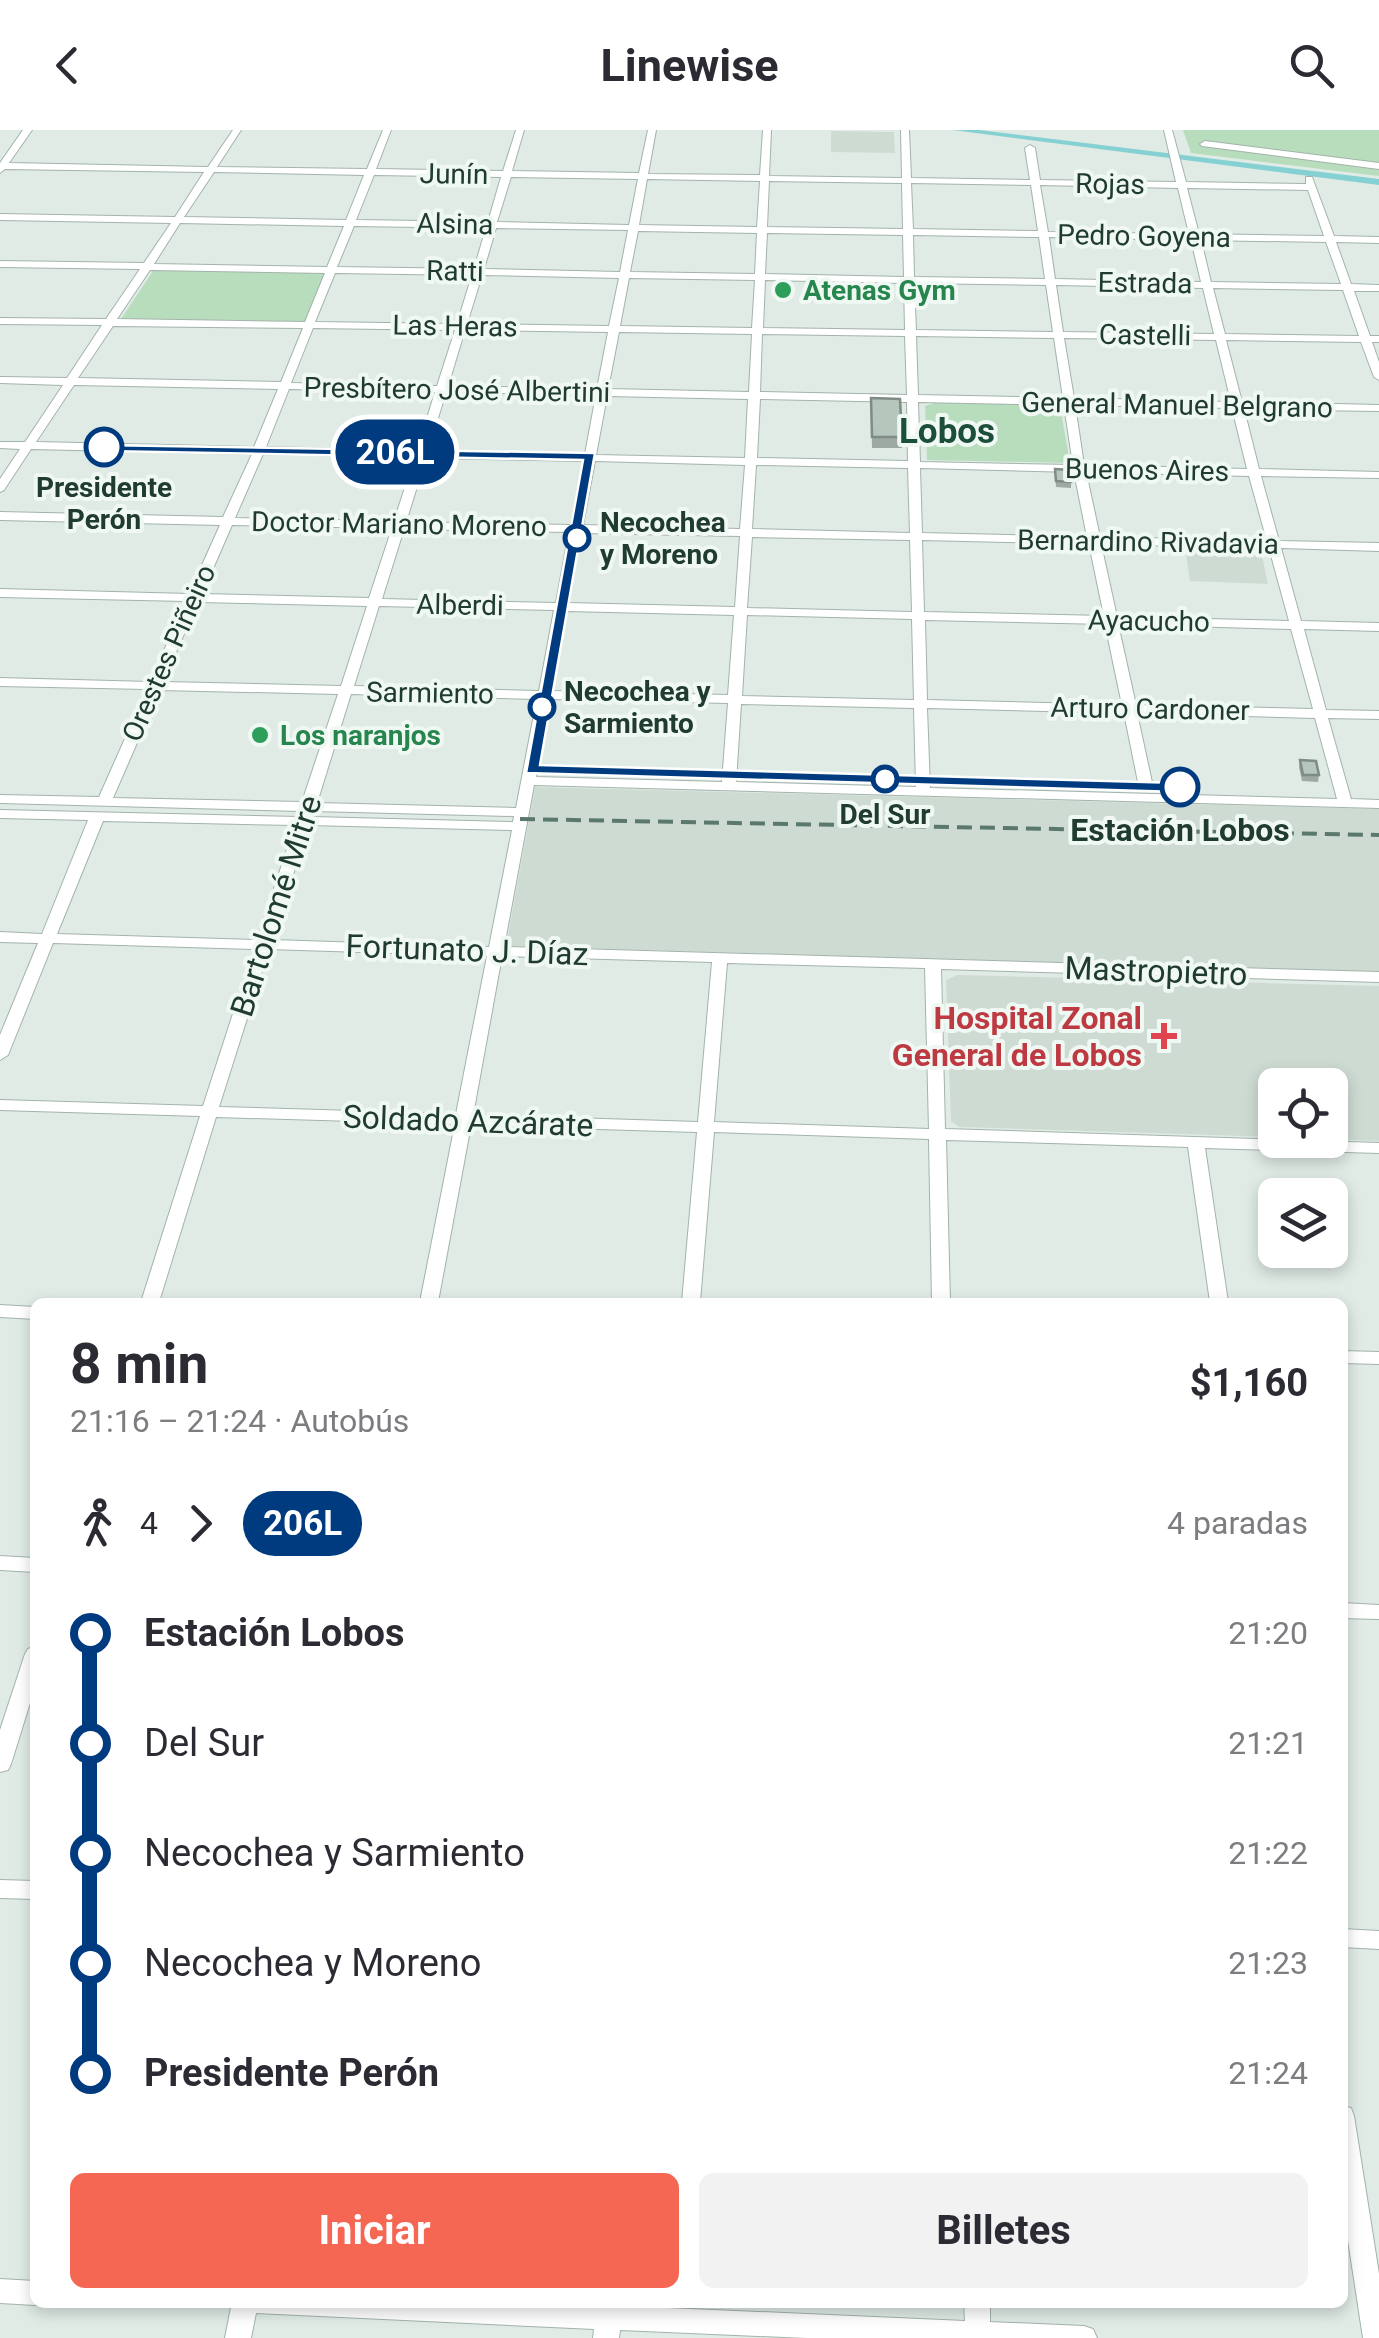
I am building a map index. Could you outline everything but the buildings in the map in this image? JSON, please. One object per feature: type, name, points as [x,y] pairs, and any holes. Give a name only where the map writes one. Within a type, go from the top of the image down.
[{"type":"street","points":[[1,168],[28,130]]},
{"type":"street","points":[[0,488],[236,130]]},
{"type":"street","name":"Orestes Piñeiro","points":[[0,1055],[153,686],[259,450],[386,130]]},
{"type":"street","name":"Bartolomé Mitre","points":[[151,1298],[376,603],[480,272],[520,130]]},
{"type":"street","points":[[430,1298],[652,130]]},
{"type":"street","points":[[729,781],[752,460],[767,130]]},
{"type":"street","points":[[905,130],[923,786]]},
{"type":"street","points":[[1168,130],[1254,472],[1344,798]]},
{"type":"street","points":[[1204,144],[1379,166]]},
{"type":"street","points":[[1030,148],[1079,468],[1146,786]]},
{"type":"street","name":"Junín","points":[[1,168],[909,181]]},
{"type":"street","name":"Rojas","points":[[909,181],[1310,183],[1330,239]]},
{"type":"street","name":"Alsina","points":[[0,217],[910,232]]},
{"type":"street","name":"Pedro Goyena","points":[[910,232],[1379,240]]},
{"type":"street","points":[[1330,239],[1372,339],[1379,377]]},
{"type":"street","name":"Ratti","points":[[0,264],[910,279]]},
{"type":"street","name":"Estrada","points":[[910,279],[1379,288]]},
{"type":"street","name":"Las Heras","points":[[0,320],[910,331]]},
{"type":"street","name":"Castelli","points":[[910,331],[1372,339]]},
{"type":"street","name":"Presbítero José Albertini","points":[[0,380],[914,400]]},
{"type":"street","name":"General Manuel Belgrano","points":[[914,400],[1379,408]]},
{"type":"street","name":"Buenos Aires","points":[[0,446],[1379,475]]},
{"type":"street","name":"Doctor Mariano Moreno","points":[[0,516],[917,536]]},
{"type":"street","name":"Bernardino Rivadavia","points":[[917,536],[1379,547]]},
{"type":"street","name":"Alberdi","points":[[0,594],[919,616]]},
{"type":"street","name":"Ayacucho","points":[[919,616],[1379,627]]},
{"type":"street","name":"Sarmiento","points":[[0,682],[920,704]]},
{"type":"street","name":"Arturo Cardoner","points":[[920,704],[1379,715]]},
{"type":"street","points":[[530,775],[1344,798],[1379,804]]},
{"type":"street","points":[[1093,790],[1146,786],[1195,793]]},
{"type":"street","points":[[1344,798],[1379,794]]},
{"type":"street","points":[[0,798],[101,809]]},
{"type":"street","points":[[0,814],[101,809],[520,819]]},
{"type":"street","name":"Fortunato J. Díaz","points":[[0,937],[933,965]]},
{"type":"street","points":[[691,1298],[720,958]]},
{"type":"street","points":[[933,965],[941,1298]]},
{"type":"street","name":"Mastropietro","points":[[933,965],[1379,977]]},
{"type":"street","name":"Soldado Azcárate","points":[[0,1106],[1379,1148]]},
{"type":"street","points":[[1196,1142],[1218,1298]]},
{"type":"street","points":[[0,1311],[30,1313]]},
{"type":"street","points":[[1348,1357],[1379,1358]]},
{"type":"street","points":[[0,1564],[30,1564]]},
{"type":"street","points":[[1348,1610],[1379,1612]]},
{"type":"street","points":[[0,1764],[30,1670]]},
{"type":"street","points":[[0,1889],[30,1890]]},
{"type":"street","points":[[1348,1938],[1379,1940]]},
{"type":"street","points":[[1348,2155],[1376,2338]]},
{"type":"street","points":[[0,2291],[30,2293]]},
{"type":"street","points":[[238,2338],[244,2308]]},
{"type":"street","points":[[382,2308],[1084,2338]]},
{"type":"street","points":[[977,2308],[978,2335]]},
{"type":"shaded area","points":[[831,131],[894,132],[895,153],[831,152]]},
{"type":"shaded area","points":[[1185,548],[1244,549],[1262,556],[1268,584],[1190,581]]},
{"type":"shaded area","points":[[535,787],[1379,809],[1379,972],[506,946]]},
{"type":"shaded area","name":"Hospital Zonal General de Lobos","points":[[957,975],[1379,986],[1379,1141],[1348,1140],[1348,1068],[1258,1068],[1258,1136],[959,1127],[951,1121],[946,980]]},
{"type":"green space","points":[[1183,130],[1379,130],[1379,176],[1191,153]]},
{"type":"green space","points":[[155,268],[327,272],[305,322],[121,319]]},
{"type":"green space","points":[[938,402],[1060,406],[1070,463],[927,460],[925,406]]},
{"type":"waterway","points":[[957,130],[1379,182]]},
{"type":"railway","points":[[520,819],[1379,835]]},
{"type":"bus line","name":"206L","points":[[104,447],[590,456],[531,770],[1180,787]]},
{"type":"place","name":"Atenas Gym","points":[[783,290]]},
{"type":"place","name":"Presidente Perón","points":[[104,447]]},
{"type":"place","name":"Necochea y Moreno","points":[[577,538]]},
{"type":"place","name":"Necochea y Sarmiento","points":[[542,707]]},
{"type":"place","name":"Los naranjos","points":[[260,735]]},
{"type":"place","name":"Del Sur","points":[[885,779]]},
{"type":"place","name":"Estación Lobos","points":[[1180,787]]},
{"type":"place","name":"Hospital Zonal General de Lobos","points":[[1164,1036]]},
{"type":"district","name":"Lobos","points":[[947,431]]}]
